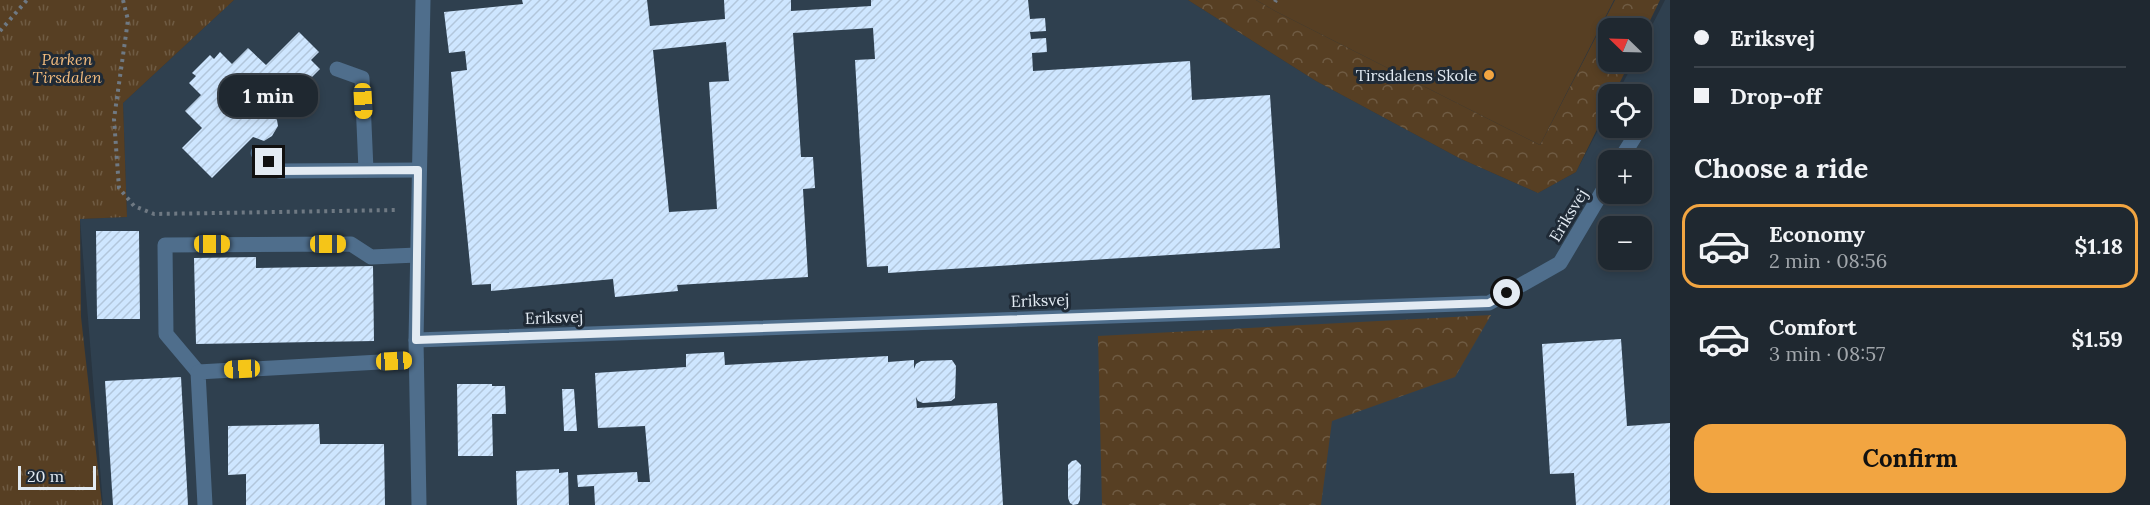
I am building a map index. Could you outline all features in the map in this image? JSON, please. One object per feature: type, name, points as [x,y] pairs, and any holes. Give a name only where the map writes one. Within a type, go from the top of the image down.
[{"type":"street","points":[[419,505],[416,360],[417,210],[423,0]]},
{"type":"street","points":[[337,69],[362,78],[366,170]]},
{"type":"street","points":[[258,153],[279,171],[418,170]]},
{"type":"street","name":"Eriksvej","points":[[416,340],[1489,303],[1560,263],[1598,199]]},
{"type":"street","points":[[205,505],[198,372],[166,334],[165,245],[351,244],[371,257],[417,255]]},
{"type":"street","points":[[198,372],[416,360]]},
{"type":"path","points":[[0,31],[27,0]]},
{"type":"path","points":[[123,0],[128,20],[114,119],[119,188],[134,206],[154,214],[417,210]]},
{"type":"shaded area","points":[[234,0],[1188,0],[1316,81],[1459,158],[1538,193],[1576,172],[1598,130],[1598,138],[1652,138],[1652,84],[1622,84],[1629,72],[1652,72],[1652,25],[1665,0],[1670,0],[1670,505],[103,505],[80,219],[127,217],[123,103]]},
{"type":"green space","name":"Parken Tirsdalen","points":[[0,0],[234,0],[123,103],[127,217],[80,219],[81,317],[102,505],[0,505]]},
{"type":"green space","points":[[1188,0],[1256,0],[1540,145],[1598,33],[1598,72],[1625,72],[1619,84],[1598,84],[1598,127],[1576,172],[1538,193],[1459,158],[1316,81]]},
{"type":"green space","name":"Tirsdalens Skole","points":[[1256,0],[1614,0],[1605,18],[1598,18],[1598,31],[1540,145]]},
{"type":"green space","points":[[1615,0],[1660,0],[1651,18],[1606,18]]},
{"type":"green space","points":[[1491,315],[1455,377],[1332,421],[1321,505],[1102,505],[1098,336]]},
{"type":"building","points":[[522,0],[647,0],[650,26],[725,19],[724,0],[791,0],[791,11],[871,6],[871,0],[1028,0],[1030,19],[1045,18],[1046,31],[1030,32],[1031,39],[1046,38],[1047,52],[1032,53],[1033,71],[1190,61],[1192,100],[1270,95],[1280,248],[888,273],[888,266],[867,267],[855,60],[875,59],[873,28],[793,33],[801,157],[813,157],[815,188],[803,189],[808,277],[677,285],[678,291],[615,297],[613,279],[491,291],[491,284],[472,285],[451,72],[467,70],[465,51],[449,53],[444,12],[523,4]],"holes":[[[726,42],[729,81],[709,82],[717,209],[669,212],[653,50]]]},
{"type":"building","points":[[299,32],[319,52],[311,60],[320,69],[274,115],[278,126],[272,136],[264,141],[253,137],[212,178],[182,148],[202,128],[185,111],[201,95],[189,83],[196,76],[192,73],[210,55],[214,59],[220,52],[232,64],[248,48],[266,65]]},
{"type":"building","points":[[96,231],[139,231],[140,319],[97,319]]},
{"type":"building","points":[[256,257],[256,268],[373,266],[374,341],[196,344],[194,258]]},
{"type":"building","points":[[1621,339],[1627,426],[1670,423],[1670,505],[1576,505],[1574,473],[1550,474],[1542,344]]},
{"type":"building","points":[[724,352],[725,365],[888,356],[888,362],[914,360],[914,369],[921,361],[952,360],[956,366],[955,398],[951,401],[923,403],[916,397],[917,408],[997,403],[1003,505],[595,505],[594,486],[578,487],[577,475],[637,472],[638,482],[650,482],[645,426],[598,428],[595,373],[686,367],[686,354]]},
{"type":"building","points":[[181,377],[188,505],[113,505],[105,381]]},
{"type":"building","points":[[457,384],[505,386],[506,414],[492,414],[493,456],[458,456]]},
{"type":"building","points":[[562,389],[574,389],[577,431],[564,431]]},
{"type":"building","points":[[319,424],[320,444],[384,444],[385,505],[246,505],[246,474],[228,475],[228,426]]},
{"type":"building","points":[[1076,460],[1081,465],[1080,500],[1078,504],[1073,505],[1068,498],[1068,465]]},
{"type":"building","points":[[559,469],[559,473],[568,472],[569,505],[517,505],[516,471]]},
{"type":"place","name":"Tirsdalens Skole","points":[[1489,75]]},
{"type":"route","points":[[269,162],[279,171],[418,170],[416,340],[1489,303],[1507,293]]}]
